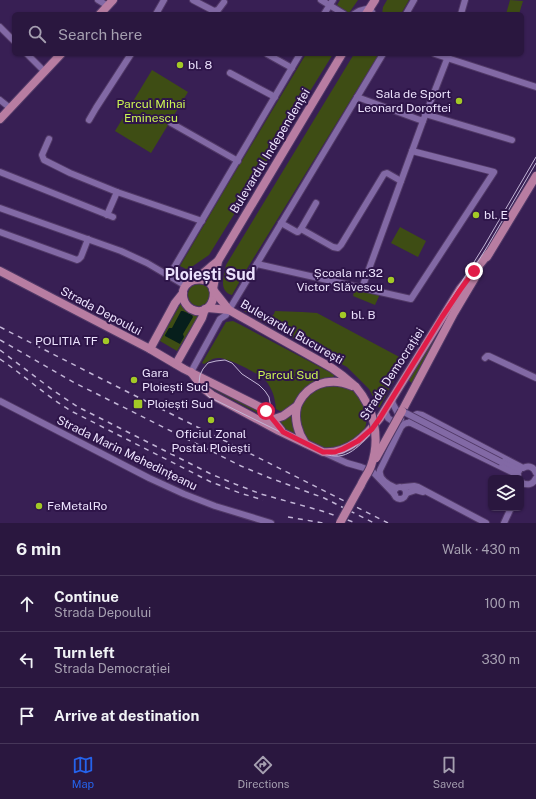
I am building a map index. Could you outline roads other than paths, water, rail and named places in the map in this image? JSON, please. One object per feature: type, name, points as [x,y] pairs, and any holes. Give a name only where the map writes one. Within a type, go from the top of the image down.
[{"type":"main road","points":[[369,12],[375,0]]},
{"type":"main road","points":[[102,12],[110,3]]},
{"type":"main road","points":[[0,119],[59,56]]},
{"type":"main road","name":"Bulevardul Independenței","points":[[150,350],[175,303],[188,283],[218,261],[341,56]]},
{"type":"main road","name":"Strada Democrației","points":[[323,452],[335,452],[354,444],[369,432],[384,416],[392,399],[472,282],[536,176]]},
{"type":"main road","name":"Strada Democrației","points":[[375,469],[463,285],[489,253]]},
{"type":"main road","name":"Bulevardul Independenței","points":[[176,364],[206,308],[213,302],[213,290],[218,261]]},
{"type":"main road","name":"Strada Depoului","points":[[0,271],[191,372],[260,406],[283,432]]},
{"type":"main road","points":[[216,273],[218,287],[230,309]]},
{"type":"main road","points":[[194,280],[203,280],[210,285],[213,290]]},
{"type":"main road","points":[[184,289],[184,301],[186,305],[195,310],[206,308]]},
{"type":"main road","name":"Bulevardul București","points":[[213,290],[230,309],[332,368],[356,387],[366,401],[372,414],[375,429],[375,469],[340,523]]},
{"type":"main road","name":"Bulevardul București","points":[[206,308],[230,309]]},
{"type":"main road","name":"Strada Depoului","points":[[191,372],[203,388],[212,395],[279,431],[306,443]]},
{"type":"main road","points":[[264,422],[283,416],[297,406],[302,397],[312,388],[320,384],[334,381],[343,382],[356,387]]},
{"type":"main road","points":[[297,406],[298,428],[306,443],[323,452]]},
{"type":"street","points":[[98,0],[110,3]]},
{"type":"street","points":[[157,12],[164,0]]},
{"type":"street","points":[[193,0],[214,12],[218,10],[224,2]]},
{"type":"street","points":[[321,0],[331,3],[342,12]]},
{"type":"street","points":[[407,12],[414,0]]},
{"type":"street","points":[[462,12],[465,0]]},
{"type":"street","points":[[325,12],[331,3]]},
{"type":"street","points":[[357,12],[369,12]]},
{"type":"street","points":[[0,27],[12,39]]},
{"type":"street","points":[[29,56],[45,72]]},
{"type":"street","points":[[89,120],[130,56]]},
{"type":"street","points":[[271,56],[292,68]]},
{"type":"street","points":[[169,276],[299,56]]},
{"type":"street","points":[[191,372],[220,319],[226,315],[230,309],[382,56]]},
{"type":"street","points":[[362,288],[425,114],[448,56],[536,87]]},
{"type":"street","points":[[230,73],[275,97]]},
{"type":"street","points":[[357,98],[423,121]]},
{"type":"street","points":[[0,100],[10,108]]},
{"type":"street","points":[[425,114],[512,140]]},
{"type":"street","points":[[171,123],[238,161]]},
{"type":"street","points":[[49,139],[42,155],[44,160],[70,173],[117,192],[202,221]]},
{"type":"street","points":[[257,264],[411,299],[494,172],[412,151]]},
{"type":"street","points":[[0,172],[110,216],[117,192]]},
{"type":"street","points":[[301,229],[333,247],[338,248],[342,245],[384,174],[387,173],[401,181]]},
{"type":"street","points":[[281,223],[298,232],[316,204]]},
{"type":"street","points":[[0,208],[134,256],[169,276],[184,289]]},
{"type":"street","points":[[0,232],[77,260],[80,259],[88,239]]},
{"type":"street","points":[[485,358],[489,356],[536,378]]},
{"type":"street","points":[[392,399],[394,408],[405,424]]},
{"type":"street","name":"Strada Marin Mehedințeanu","points":[[0,401],[149,478],[184,494],[215,506],[270,523]]},
{"type":"street","points":[[402,412],[520,473]]},
{"type":"street","points":[[375,469],[405,424],[417,414],[427,421],[436,422],[520,473]]},
{"type":"street","points":[[384,416],[423,429],[520,473]]},
{"type":"street","points":[[423,429],[425,428],[427,421]]},
{"type":"street","points":[[342,461],[339,457],[341,452],[354,444]]},
{"type":"street","points":[[323,452],[342,461],[375,469],[381,477],[396,488],[399,486],[405,490],[418,490],[430,493],[486,523]]},
{"type":"street","points":[[520,473],[528,466],[531,467],[536,473]]},
{"type":"street","points":[[375,469],[398,499],[405,497],[405,490]]},
{"type":"street","points":[[524,485],[531,484],[536,478]]},
{"type":"street","points":[[395,495],[394,492],[396,488]]},
{"type":"street","points":[[504,523],[510,511]]},
{"type":"tram line","points":[[536,157],[484,246],[380,417],[361,441],[354,447],[343,453],[334,454],[324,451],[285,431],[273,420],[269,397],[265,391],[259,385],[242,374],[232,363],[225,360],[208,363],[200,375],[200,386],[209,397],[323,453],[333,456],[342,456],[349,453],[362,443],[382,417],[487,247],[536,163]]},
{"type":"railway","points":[[0,327],[388,523]]},
{"type":"railway","points":[[0,340],[75,383],[241,466],[324,498],[374,523]]},
{"type":"railway","points":[[0,350],[54,391],[78,407],[211,474],[261,494],[322,511],[356,523]]},
{"type":"railway","points":[[0,359],[54,400],[73,412],[211,482],[263,500]]},
{"type":"railway","points":[[288,517],[323,523]]},
{"type":"place","name":"bl. 8","points":[[180,65]]},
{"type":"place","name":"Sala de Sport Leonard Doroftei","points":[[459,101]]},
{"type":"place","name":"bl. E","points":[[476,215]]},
{"type":"place","name":"Școala nr.32 Victor Slăvescu","points":[[391,280]]},
{"type":"place","name":"bl. B","points":[[343,315]]},
{"type":"place","name":"POLITIA TF","points":[[106,341]]},
{"type":"place","name":"Gara Ploiești Sud","points":[[134,380]]},
{"type":"place","name":"Ploiești Sud","points":[[138,404]]},
{"type":"place","name":"Oficiul Zonal Postal Ploiești","points":[[211,420]]},
{"type":"place","name":"FeMetalRo","points":[[39,506]]},
{"type":"district","name":"Ploiești Sud","points":[[210,274]]},
{"type":"park label","name":"Parcul Mihai Eminescu","points":[[151,111]]},
{"type":"park label","name":"Parcul Sud","points":[[288,375]]}]
